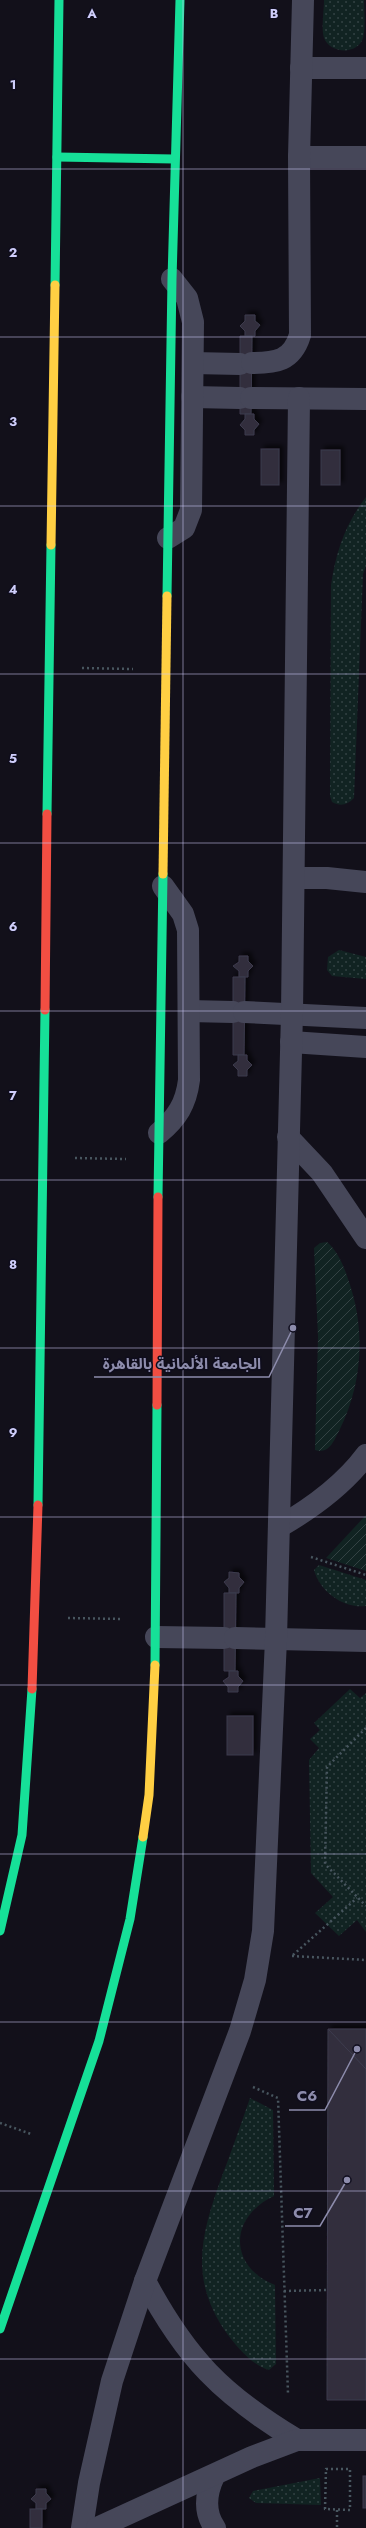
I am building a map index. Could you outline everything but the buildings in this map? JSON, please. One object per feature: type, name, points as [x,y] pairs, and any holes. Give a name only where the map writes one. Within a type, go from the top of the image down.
[{"type":"main road","points":[[0,1931],[22,1835],[30,1737],[36,1618],[59,0]]},
{"type":"main road","points":[[0,2329],[100,2041],[130,1919],[149,1795],[157,1628],[158,1159],[174,159],[180,0]]},
{"type":"main road","points":[[57,157],[174,159]]},
{"type":"lane","points":[[193,363],[275,363],[285,359],[297,345],[300,336],[301,68],[304,0]]},
{"type":"lane","points":[[301,68],[366,68]]},
{"type":"lane","points":[[300,157],[366,156]]},
{"type":"lane","points":[[168,538],[184,528],[191,510],[193,363],[192,310],[181,287],[172,278]]},
{"type":"lane","points":[[192,397],[366,399]]},
{"type":"lane","points":[[82,2528],[89,2483],[112,2381],[146,2280],[226,2074],[248,2005],[260,1954],[266,1908],[276,1639],[292,1013],[299,398]]},
{"type":"lane","points":[[294,878],[327,878],[366,882]]},
{"type":"lane","points":[[159,1133],[180,1111],[187,1096],[189,1011],[188,930],[183,914],[174,899],[163,886]]},
{"type":"lane","points":[[189,1011],[292,1013],[366,1018]]},
{"type":"lane","points":[[291,1042],[366,1047]]},
{"type":"lane","points":[[288,1136],[322,1173],[366,1238]]},
{"type":"lane","points":[[279,1527],[308,1510],[334,1490],[366,1455]]},
{"type":"lane","points":[[157,1628],[230,1638],[366,1641]]},
{"type":"lane","points":[[146,2280],[166,2320],[193,2356],[218,2384],[258,2417],[297,2440]]},
{"type":"lane","points":[[97,2528],[214,2476],[252,2457],[297,2440],[366,2440]]},
{"type":"lane","points":[[214,2476],[208,2488],[206,2501],[208,2514],[215,2528]]},
{"type":"path","points":[[49,668],[166,669]]},
{"type":"path","points":[[42,1158],[158,1159]]},
{"type":"path","points":[[278,1557],[312,1557],[366,1575]]},
{"type":"path","points":[[36,1618],[157,1628]]},
{"type":"path","points":[[366,1728],[327,1767],[325,1864],[366,1906]]},
{"type":"path","points":[[292,1956],[357,1898]]},
{"type":"path","points":[[260,1954],[366,1960]]},
{"type":"path","points":[[226,2074],[278,2098],[288,2396],[293,2400]]},
{"type":"path","points":[[284,2291],[327,2290]]},
{"type":"path","points":[[344,2440],[344,2469]]},
{"type":"path","points":[[326,2469],[344,2469],[350,2469],[350,2510],[325,2509],[326,2469]]},
{"type":"path","points":[[337,2510],[337,2528]]},
{"type":"shaded area","points":[[324,0],[364,0],[364,34],[360,44],[356,47],[350,50],[338,50],[327,43],[324,38],[323,29]]},
{"type":"shaded area","points":[[366,497],[366,566],[363,574],[354,798],[346,804],[341,805],[332,802],[330,796],[331,585],[342,539],[352,518]]},
{"type":"shaded area","points":[[339,950],[366,957],[366,979],[332,976],[327,970],[328,957]]},
{"type":"shaded area","points":[[327,1242],[334,1249],[342,1264],[354,1298],[358,1317],[359,1356],[353,1394],[347,1413],[332,1444],[323,1451],[319,1451],[315,1450],[318,1337],[314,1248],[320,1243]]},
{"type":"shaded area","points":[[366,1515],[366,1571],[326,1558]]},
{"type":"shaded area","points":[[319,1565],[366,1580],[366,1606],[349,1605],[341,1602],[327,1592],[317,1578],[314,1570]]},
{"type":"shaded area","points":[[350,1689],[360,1698],[366,1693],[366,1932],[357,1920],[339,1936],[315,1913],[333,1897],[311,1873],[309,1760],[319,1748],[310,1739],[320,1730],[314,1723]]},
{"type":"shaded area","points":[[250,2098],[273,2110],[274,2196],[259,2205],[249,2216],[242,2228],[240,2241],[242,2254],[249,2266],[260,2277],[275,2285],[276,2364],[269,2370],[257,2365],[251,2360],[228,2335],[215,2315],[207,2295],[203,2276],[202,2257],[208,2218]]},
{"type":"shaded area","points":[[320,2478],[321,2505],[256,2503],[249,2498],[253,2491]]},
{"type":"traffic: fast","points":[[55,285],[59,0]]},
{"type":"traffic: fast","points":[[167,596],[172,279],[180,0]]},
{"type":"traffic: fast","points":[[57,157],[174,159]]},
{"type":"traffic: fast","points":[[47,814],[51,545]]},
{"type":"traffic: fast","points":[[158,1197],[163,874]]},
{"type":"traffic: fast","points":[[38,1505],[45,1010]]},
{"type":"traffic: fast","points":[[155,1665],[157,1405]]},
{"type":"traffic: fast","points":[[0,1931],[22,1835],[32,1689]]},
{"type":"traffic: fast","points":[[0,2329],[99,2041],[130,1919],[143,1837]]},
{"type":"traffic: slow","points":[[51,545],[55,285]]},
{"type":"traffic: slow","points":[[163,874],[167,596]]},
{"type":"traffic: slow","points":[[143,1837],[149,1795],[155,1665]]},
{"type":"traffic: jam","points":[[45,1010],[47,814]]},
{"type":"traffic: jam","points":[[157,1405],[158,1197]]},
{"type":"traffic: jam","points":[[32,1689],[38,1505]]},
{"type":"place","name":"الجامعة الألمانية بالقاهرة","points":[[293,1328]]},
{"type":"place","name":"C6","points":[[357,2049]]},
{"type":"place","name":"C7","points":[[347,2180]]}]
